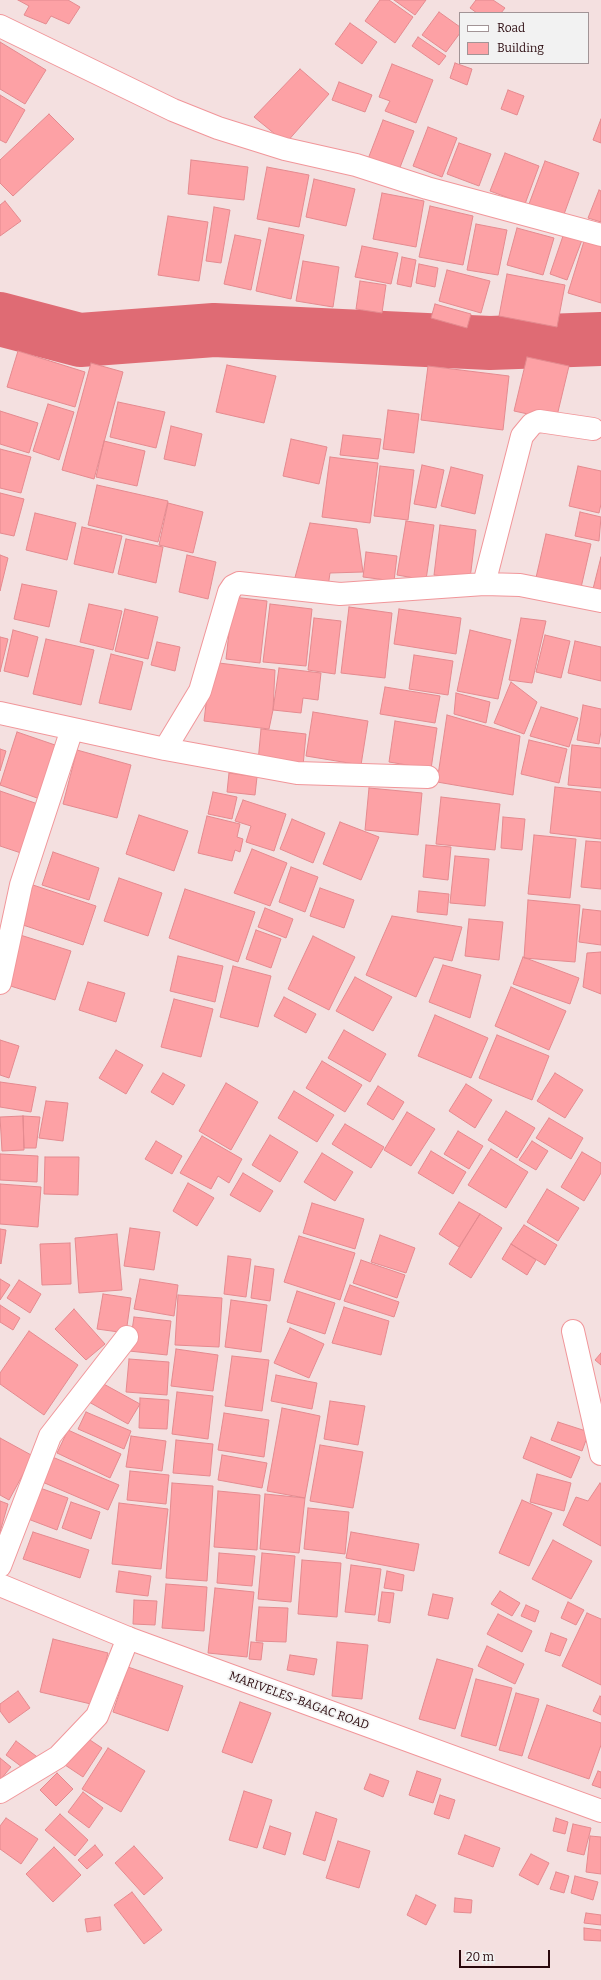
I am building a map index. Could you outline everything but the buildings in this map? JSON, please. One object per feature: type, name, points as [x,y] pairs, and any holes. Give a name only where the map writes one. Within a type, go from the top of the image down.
[{"type":"street","points":[[0,26],[173,110],[218,128],[285,149],[356,165],[427,188],[601,236]]},
{"type":"street","points":[[484,584],[522,436],[532,424],[539,421],[593,429]]},
{"type":"street","points":[[165,749],[200,691],[229,592],[233,586],[239,583],[340,594],[484,584],[520,585],[601,601]]},
{"type":"street","points":[[0,713],[165,749],[297,773],[428,777]]},
{"type":"street","points":[[0,983],[21,885],[72,729]]},
{"type":"street","points":[[573,1331],[601,1454]]},
{"type":"street","points":[[0,1566],[50,1436],[127,1337]]},
{"type":"street","name":"MARIVELES-BAGAC ROAD","points":[[0,1585],[128,1638],[601,1811]]},
{"type":"street","points":[[0,1792],[58,1758],[97,1716],[128,1638]]},
{"type":"waterway","points":[[0,319],[80,340],[214,330],[490,343],[601,339]]}]
